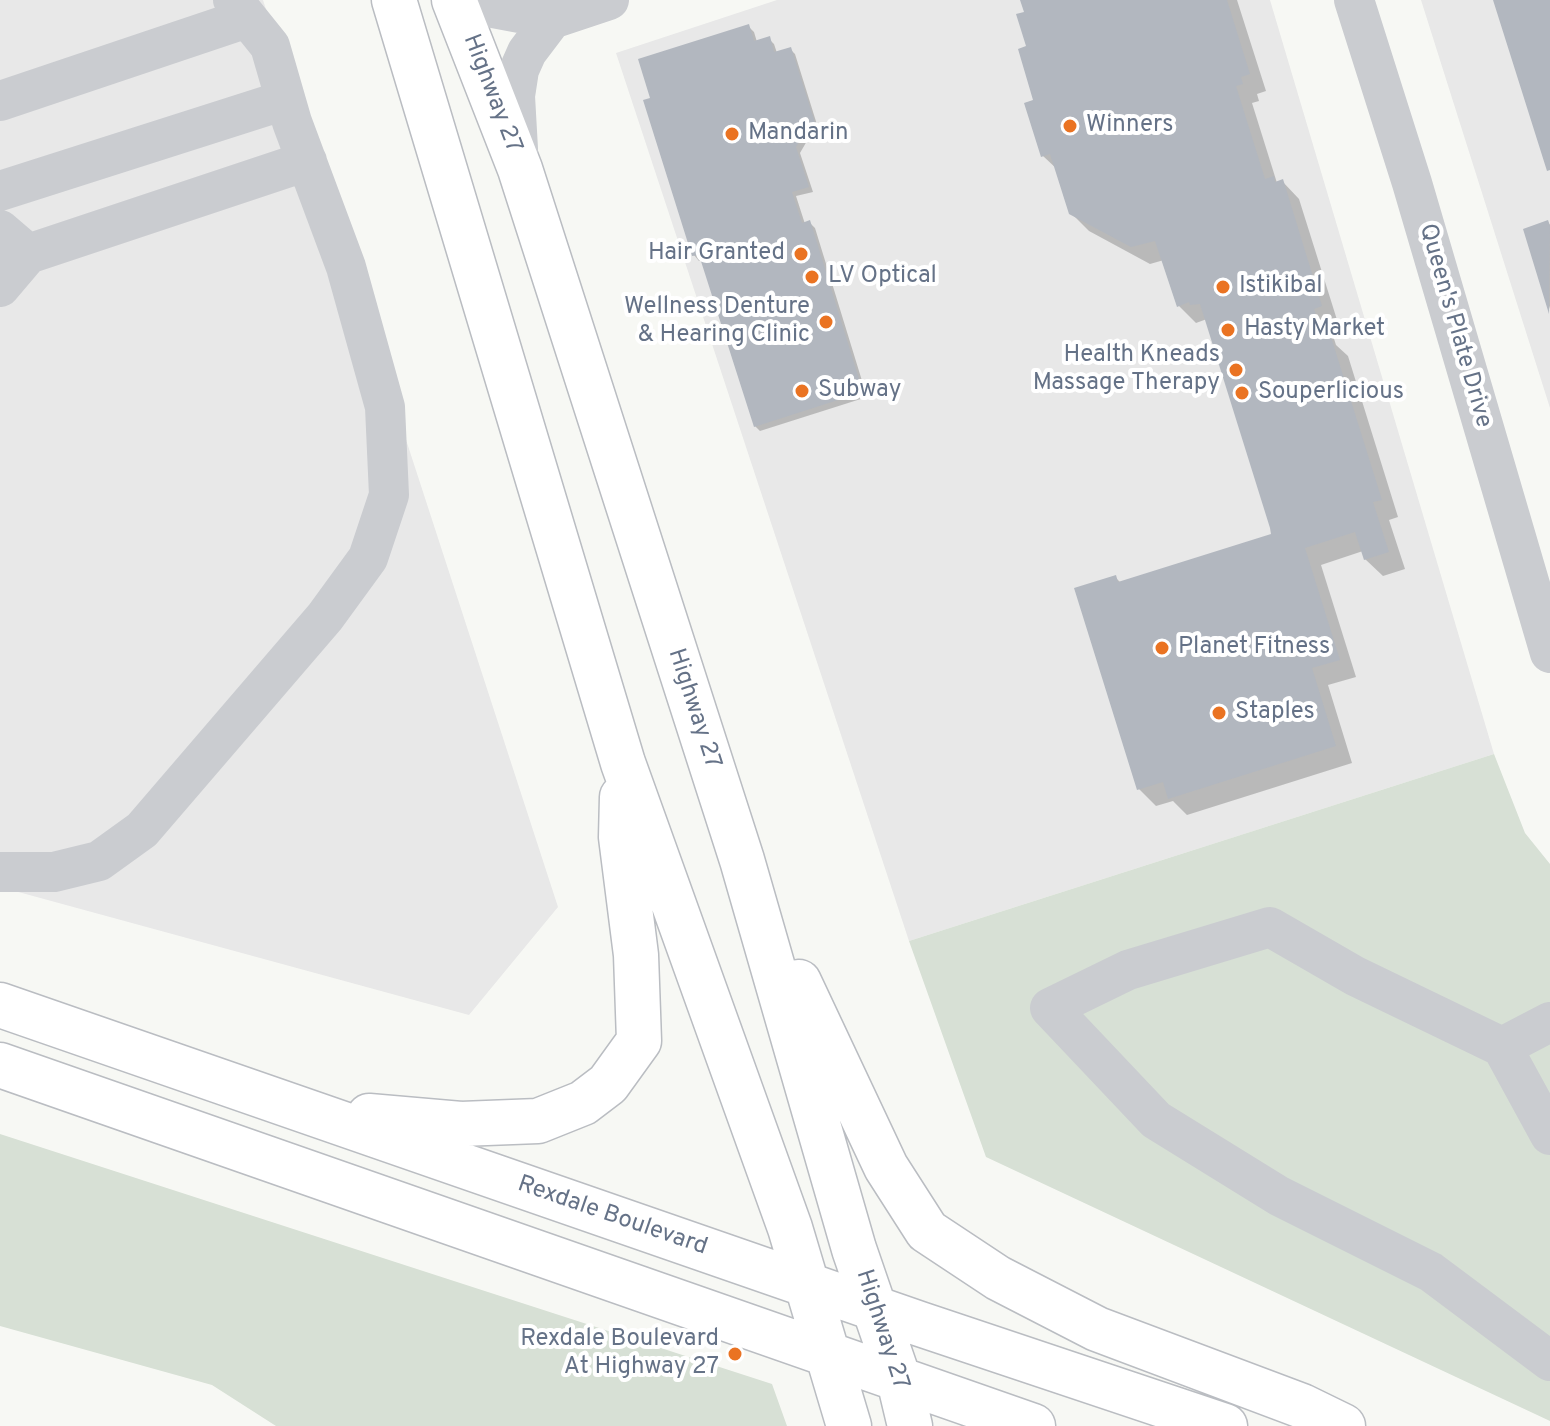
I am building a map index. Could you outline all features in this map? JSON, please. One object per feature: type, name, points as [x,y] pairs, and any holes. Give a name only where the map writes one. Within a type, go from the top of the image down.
[{"type":"main road","points":[[394,0],[623,763],[790,1228],[849,1426]]},
{"type":"main road","name":"Highway 27","points":[[454,0],[520,169],[742,860],[854,1249],[899,1380],[910,1426]]},
{"type":"main road","points":[[304,1110],[461,1124],[538,1121],[583,1103],[608,1084],[639,1041],[636,955],[621,837],[623,763]]},
{"type":"main road","points":[[742,860],[886,1167],[927,1231],[998,1278],[1097,1329],[1302,1406],[1343,1426]]},
{"type":"main road","name":"Rexdale Boulevard","points":[[0,1005],[874,1309],[1225,1426]]},
{"type":"main road","points":[[0,1065],[1033,1426]]},
{"type":"street","points":[[480,0],[488,7],[552,19],[609,0]]},
{"type":"street","name":"Queen's Plate Drive","points":[[1354,0],[1542,596],[1550,653]]},
{"type":"street","points":[[0,101],[240,9],[270,46],[285,100],[346,267],[385,407],[389,495],[368,558],[325,617],[142,830],[99,861],[54,872],[0,872]]},
{"type":"street","points":[[520,169],[515,96],[519,70],[527,52],[552,19]]},
{"type":"street","points":[[0,191],[285,100]]},
{"type":"street","points":[[0,287],[14,242],[307,161]]},
{"type":"street","points":[[1550,1135],[1502,1047],[1355,976],[1270,927],[1128,970],[1050,1008],[1156,1120],[1279,1196],[1431,1272],[1550,1361]]},
{"type":"street","points":[[1502,1047],[1550,1022]]},
{"type":"shaded area","points":[[0,0],[263,0],[558,907],[469,1015],[0,887]]},
{"type":"shaded area","points":[[777,0],[1270,0],[1494,754],[909,941],[616,53]]},
{"type":"shaded area","points":[[1421,0],[1550,0],[1550,408]]},
{"type":"shaded area","points":[[1494,754],[1525,833],[1550,864],[1550,1421],[986,1157],[909,941]]},
{"type":"shaded area","points":[[0,1134],[772,1384],[787,1426],[276,1426],[212,1385],[0,1326]]},
{"type":"building","points":[[1020,0],[1227,0],[1250,74],[1241,77],[1243,84],[1236,86],[1265,179],[1274,176],[1275,182],[1283,179],[1322,306],[1314,309],[1324,339],[1331,337],[1382,500],[1373,502],[1389,552],[1364,560],[1355,532],[1305,548],[1340,660],[1312,668],[1336,746],[1168,799],[1163,782],[1137,790],[1074,588],[1116,575],[1118,582],[1271,534],[1270,528],[1200,304],[1190,305],[1189,302],[1177,307],[1155,241],[1131,247],[1069,214],[1050,154],[1041,157],[1024,103],[1033,100],[1018,49],[1026,46],[1016,14],[1024,12]]},
{"type":"building","points":[[1493,0],[1550,0],[1550,170],[1547,171]]},
{"type":"building","points":[[749,24],[754,41],[770,36],[774,52],[791,47],[816,126],[806,129],[796,147],[809,187],[792,192],[802,223],[810,220],[863,392],[754,427],[699,255],[692,256],[643,100],[650,98],[638,59]]},
{"type":"building","points":[[1548,220],[1550,226],[1549,314],[1523,229]]},
{"type":"place","name":"Winners","points":[[1070,126]]},
{"type":"place","name":"Mandarin","points":[[732,134]]},
{"type":"place","name":"Hair Granted","points":[[801,254]]},
{"type":"place","name":"LV Optical","points":[[812,277]]},
{"type":"place","name":"Istikibal","points":[[1223,287]]},
{"type":"place","name":"Wellness Denture & Hearing Clinic","points":[[826,322]]},
{"type":"place","name":"Hasty Market","points":[[1228,330]]},
{"type":"place","name":"Health Kneads Massage Therapy","points":[[1236,370]]},
{"type":"place","name":"Subway","points":[[802,391]]},
{"type":"place","name":"Souperlicious","points":[[1242,393]]},
{"type":"place","name":"Planet Fitness","points":[[1162,648]]},
{"type":"place","name":"Staples","points":[[1219,713]]},
{"type":"place","name":"Rexdale Boulevard At Highway 27","points":[[735,1354]]}]
